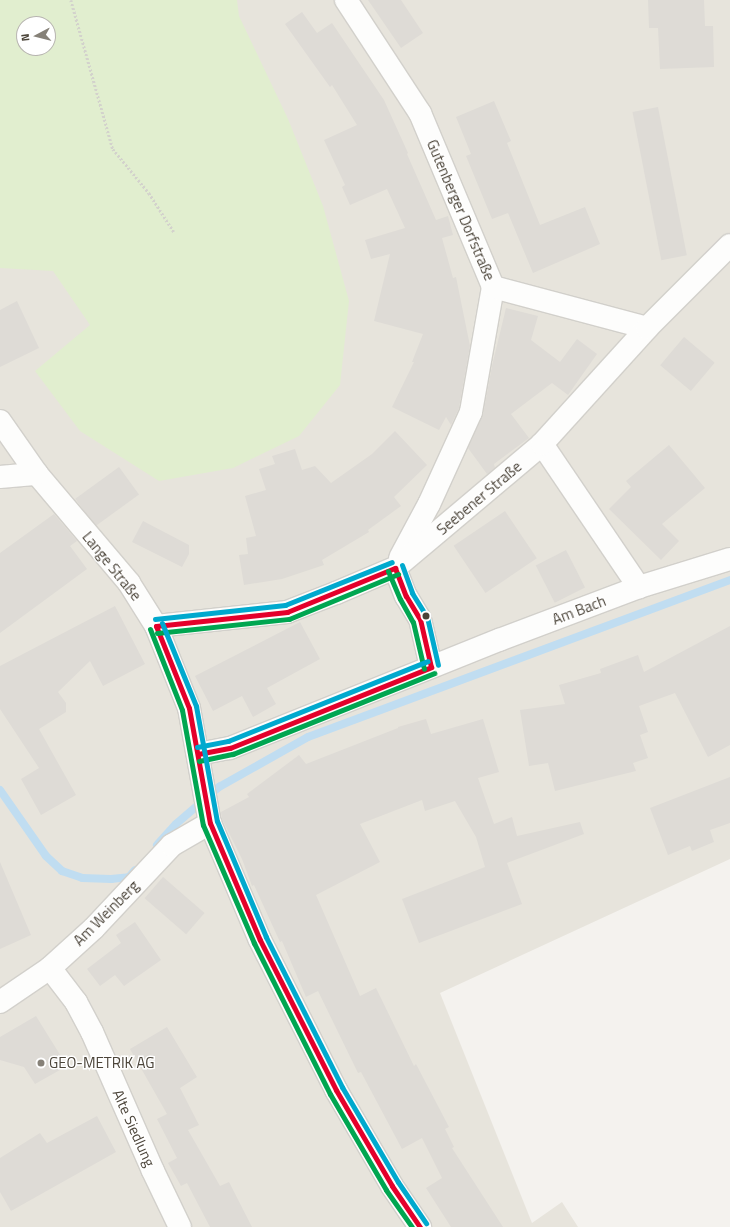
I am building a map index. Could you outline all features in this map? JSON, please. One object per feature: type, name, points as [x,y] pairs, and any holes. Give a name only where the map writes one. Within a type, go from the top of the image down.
[{"type":"street","name":"Gutenberger Dorfstraße","points":[[346,0],[420,113],[494,287],[471,412],[429,504],[395,568]]},
{"type":"street","name":"Seebener Straße","points":[[156,626],[287,612],[336,594],[395,568],[542,444],[647,328],[730,244]]},
{"type":"street","points":[[494,287],[647,328]]},
{"type":"street","name":"Lange Straße","points":[[0,421],[37,474],[129,583],[156,626],[189,708],[209,814],[260,940],[336,1090],[392,1186],[420,1227]]},
{"type":"street","points":[[542,444],[639,587]]},
{"type":"street","points":[[0,477],[37,474]]},
{"type":"street","name":"Am Bach","points":[[200,764],[230,748],[431,667],[639,587],[730,559]]},
{"type":"street","points":[[395,568],[406,596],[420,619],[431,667]]},
{"type":"street","name":"Am Weinberg","points":[[0,1002],[50,968],[94,928],[172,845],[209,814]]},
{"type":"street","name":"Alte Siedlung","points":[[50,968],[76,1002],[92,1032],[153,1171],[180,1227]]},
{"type":"path","points":[[71,0],[113,150],[149,193],[174,232]]},
{"type":"shaded area","points":[[0,0],[730,0],[730,859],[440,993],[532,1223],[562,1202],[578,1227],[0,1227]]},
{"type":"green space","points":[[0,0],[237,0],[239,16],[288,119],[323,206],[349,301],[340,385],[299,436],[233,468],[159,481],[80,431],[35,371],[90,325],[53,271],[0,268]]},
{"type":"building","points":[[368,0],[401,0],[423,33],[401,48]]},
{"type":"building","points":[[648,0],[704,0],[705,26],[713,26],[714,67],[660,69],[658,28],[649,28]]},
{"type":"building","points":[[302,12],[317,33],[332,23],[384,100],[436,220],[448,216],[453,235],[442,238],[453,278],[456,277],[470,346],[459,408],[451,425],[446,417],[439,430],[392,407],[414,362],[412,362],[423,334],[374,321],[390,254],[371,259],[365,240],[405,228],[387,189],[350,205],[342,187],[345,185],[324,140],[357,125],[332,85],[330,87],[285,24]]},
{"type":"building","points":[[494,101],[511,141],[507,143],[540,225],[585,207],[600,244],[533,273],[508,213],[492,219],[466,156],[471,154],[456,117]]},
{"type":"building","points":[[658,107],[687,255],[661,260],[632,112]]},
{"type":"building","points":[[17,301],[39,348],[0,367],[0,310]]},
{"type":"building","points":[[506,308],[538,316],[531,340],[560,362],[577,339],[597,354],[568,395],[552,383],[511,414],[529,438],[494,464],[495,468],[487,474],[468,448],[483,414],[492,366]]},
{"type":"building","points":[[684,337],[715,363],[691,391],[660,365]]},
{"type":"building","points":[[395,431],[427,465],[394,497],[401,506],[368,530],[369,532],[322,560],[324,565],[282,579],[244,585],[239,555],[248,554],[246,538],[256,536],[245,496],[266,490],[259,469],[275,464],[272,456],[295,449],[302,470],[315,466],[331,483],[372,454]]},
{"type":"building","points":[[669,445],[705,488],[662,524],[679,541],[661,560],[609,509],[631,487],[626,481]]},
{"type":"building","points":[[119,467],[139,495],[95,526],[75,499]]},
{"type":"building","points":[[505,511],[537,558],[485,593],[454,546]]},
{"type":"building","points":[[54,514],[77,541],[70,546],[87,569],[0,633],[0,553]]},
{"type":"building","points":[[143,521],[189,545],[189,554],[182,567],[132,542]]},
{"type":"building","points":[[566,550],[585,587],[555,603],[536,565]]},
{"type":"building","points":[[115,606],[145,664],[103,686],[90,661],[58,692],[66,703],[66,712],[39,729],[76,795],[41,815],[21,779],[39,768],[0,709],[0,666]]},
{"type":"building","points":[[300,622],[320,659],[267,688],[276,704],[253,717],[242,696],[213,711],[195,676]]},
{"type":"building","points":[[730,626],[730,745],[708,757],[675,693],[639,706],[648,732],[640,735],[648,758],[633,763],[636,771],[555,791],[548,763],[529,766],[520,710],[565,704],[559,685],[601,673],[600,669],[638,655],[644,672]]},
{"type":"building","points":[[426,719],[431,734],[483,719],[499,772],[478,778],[494,824],[512,817],[517,836],[580,822],[584,834],[507,863],[522,904],[419,943],[402,899],[485,867],[476,837],[455,801],[425,811],[422,800],[360,824],[380,862],[316,895],[360,996],[376,988],[414,1066],[416,1064],[449,1127],[445,1129],[454,1147],[452,1148],[503,1227],[451,1227],[426,1188],[442,1178],[422,1138],[402,1149],[361,1072],[358,1073],[318,991],[306,997],[282,941],[280,942],[254,885],[252,886],[242,859],[222,819],[221,812],[249,797],[247,794],[299,755],[306,764],[398,727]]},
{"type":"building","points":[[730,777],[730,823],[710,830],[714,842],[692,851],[690,846],[668,855],[650,808]]},
{"type":"building","points":[[0,862],[31,935],[0,949]]},
{"type":"building","points":[[163,877],[205,913],[186,934],[145,898]]},
{"type":"building","points":[[135,922],[161,960],[124,986],[115,975],[100,986],[87,969],[121,943],[116,935]]},
{"type":"building","points":[[36,1016],[67,1066],[35,1084],[24,1067],[0,1060],[0,1037]]},
{"type":"building","points":[[167,1027],[197,1077],[180,1088],[199,1125],[188,1130],[220,1186],[229,1182],[252,1227],[210,1227],[187,1183],[181,1186],[168,1163],[177,1158],[157,1119],[167,1114],[130,1049]]},
{"type":"building","points":[[97,1116],[116,1152],[11,1211],[0,1192],[0,1158],[40,1133],[47,1143]]},
{"type":"waterway","points":[[157,845],[176,824],[219,787],[308,737],[730,580]]},
{"type":"waterway","points":[[0,790],[46,856],[62,871],[82,878],[111,879],[129,877],[135,870]]},
{"type":"transit line","points":[[155,619],[285,605],[392,562]]},
{"type":"transit line","points":[[402,565],[412,593],[427,617],[438,665]]},
{"type":"transit line","points":[[395,568],[406,596],[420,619],[431,667]]},
{"type":"transit line","points":[[156,626],[287,612],[395,568]]},
{"type":"transit line","points":[[388,571],[400,599],[413,622],[424,669]]},
{"type":"transit line","points":[[157,633],[289,619],[398,574]]},
{"type":"transit line","points":[[162,623],[196,706],[217,821],[266,937],[342,1087],[398,1182],[426,1223]]},
{"type":"transit line","points":[[156,626],[189,708],[210,823],[260,940],[336,1090],[392,1186],[420,1227]]},
{"type":"transit line","points":[[150,629],[182,710],[203,825],[254,943],[330,1094],[386,1190],[412,1227]]},
{"type":"transit line","points":[[197,747],[228,741],[428,661]]},
{"type":"transit line","points":[[198,754],[230,748],[431,667]]},
{"type":"transit line","points":[[199,761],[233,754],[434,673]]},
{"type":"place","name":"GEO-METRIK AG","points":[[41,1063]]}]
